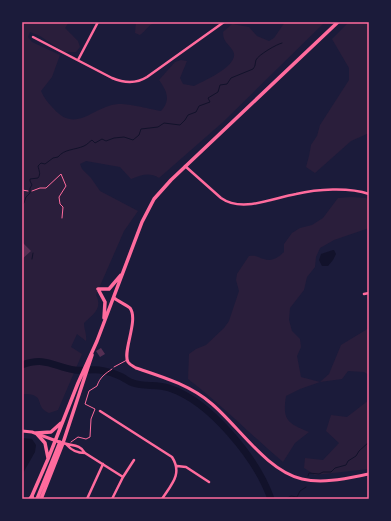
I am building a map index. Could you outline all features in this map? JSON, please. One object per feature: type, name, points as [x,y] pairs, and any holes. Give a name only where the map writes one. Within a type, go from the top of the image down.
[{"type":"main road","points":[[37,499],[61,443],[63,421],[97,341],[142,222],[151,204],[185,166],[338,22]]},
{"type":"main road","points":[[104,323],[105,302],[98,289],[109,288],[123,274]]},
{"type":"main road","points":[[41,499],[97,341]]},
{"type":"main road","points":[[36,433],[47,434],[63,421]]},
{"type":"main road","points":[[36,433],[45,443],[48,459]]},
{"type":"main road","points":[[31,498],[48,459],[61,443]]},
{"type":"street","points":[[78,60],[98,22]]},
{"type":"street","points":[[33,37],[118,80],[130,82],[139,81],[154,72],[224,22]]},
{"type":"street","points":[[185,166],[221,198],[228,203],[236,205],[314,191],[352,190],[369,194]]},
{"type":"street","points":[[364,294],[369,293]]},
{"type":"street","points":[[114,298],[121,304],[128,307],[132,312],[131,334],[127,352],[127,360],[131,366],[176,382],[204,398],[223,414],[269,461],[285,473],[302,479],[317,480],[369,474]]},
{"type":"street","points":[[100,411],[172,457],[177,466],[176,475],[162,499]]},
{"type":"street","points":[[22,431],[36,433],[61,443],[80,453],[86,452]]},
{"type":"street","points":[[61,443],[74,444],[83,448],[86,452],[123,477]]},
{"type":"street","points":[[112,499],[123,477],[134,460]]},
{"type":"street","points":[[87,499],[103,464]]},
{"type":"street","points":[[177,466],[186,467],[209,482]]},
{"type":"lane","points":[[114,367],[127,360]]},
{"type":"path","points":[[32,191],[40,188],[46,188],[61,174],[66,186],[59,197],[60,204],[63,207],[62,218]]},
{"type":"path","points":[[22,190],[28,191]]},
{"type":"path","points":[[61,443],[78,437],[86,439],[90,436],[91,419],[95,409],[85,404],[89,391],[97,386],[99,379],[114,367]]},
{"type":"shaded area","points":[[22,22],[69,22],[65,28],[78,41],[80,47],[76,52],[64,52],[40,36],[30,32],[28,37],[32,42],[60,55],[52,77],[41,91],[43,96],[61,116],[69,119],[77,119],[109,106],[118,104],[132,105],[161,111],[166,103],[167,96],[159,80],[175,62],[181,60],[187,61],[180,78],[183,84],[194,86],[220,72],[232,62],[234,56],[233,51],[225,40],[223,32],[232,24],[249,27],[257,36],[269,41],[274,38],[285,22],[325,22],[223,122],[159,178],[152,175],[142,175],[131,179],[120,167],[86,161],[80,164],[82,169],[91,178],[100,191],[138,211],[124,231],[96,295],[98,300],[98,308],[84,323],[86,341],[77,334],[71,347],[82,354],[58,410],[49,413],[43,409],[37,397],[29,394],[22,394]]},
{"type":"shaded area","points":[[136,22],[157,22],[140,35],[135,33]]},
{"type":"shaded area","points":[[349,22],[369,22],[369,133],[351,141],[315,173],[306,167],[311,145],[317,136],[320,125],[349,80],[349,68],[332,39]]},
{"type":"shaded area","points":[[338,198],[366,198],[369,200],[369,228],[334,240],[320,248],[316,257],[315,267],[307,277],[304,290],[290,308],[289,320],[292,331],[300,339],[301,347],[297,356],[301,377],[320,382],[286,396],[285,411],[288,420],[296,426],[309,432],[295,443],[283,462],[213,399],[188,379],[189,354],[206,345],[224,328],[229,321],[239,291],[236,280],[237,274],[249,256],[256,256],[267,260],[278,257],[284,252],[284,244],[292,233],[300,228],[312,225],[323,218]]},
{"type":"shaded area","points":[[334,250],[336,254],[333,260],[328,266],[322,266],[319,260],[321,254]]},
{"type":"shaded area","points":[[369,328],[369,375],[364,372],[348,371],[342,379],[320,382],[329,374],[341,345]]},
{"type":"shaded area","points":[[369,400],[369,469],[315,475],[304,468],[305,458],[323,460],[339,443],[326,431],[331,415],[347,417]]},
{"type":"shaded area","points":[[22,438],[32,439],[36,445],[35,452],[22,475]]},
{"type":"building","points":[[22,242],[31,251],[22,259]]},
{"type":"building","points":[[101,348],[105,354],[100,357],[96,351]]},
{"type":"waterway","points":[[22,205],[30,193],[30,188],[32,185],[30,179],[39,177],[40,172],[38,166],[41,163],[45,164],[53,158],[58,157],[63,152],[84,146],[92,140],[95,143],[102,139],[106,141],[124,137],[133,140],[139,135],[141,129],[158,127],[164,123],[180,125],[188,115],[196,112],[199,106],[210,102],[208,98],[218,92],[220,85],[227,84],[231,78],[253,69],[256,60],[260,55],[282,43]]},
{"type":"waterway","points":[[32,259],[33,253]]},
{"type":"waterway","points":[[22,365],[44,362],[75,370],[102,370],[122,377],[133,383],[169,388],[185,395],[216,418],[230,433],[255,467],[271,499]]},
{"type":"waterway","points":[[308,476],[309,473],[319,474],[323,472],[331,472],[335,468],[346,465],[348,461],[356,456],[359,451],[369,442]]},
{"type":"waterway","points":[[286,499],[291,496],[297,497],[300,491],[306,487]]}]
